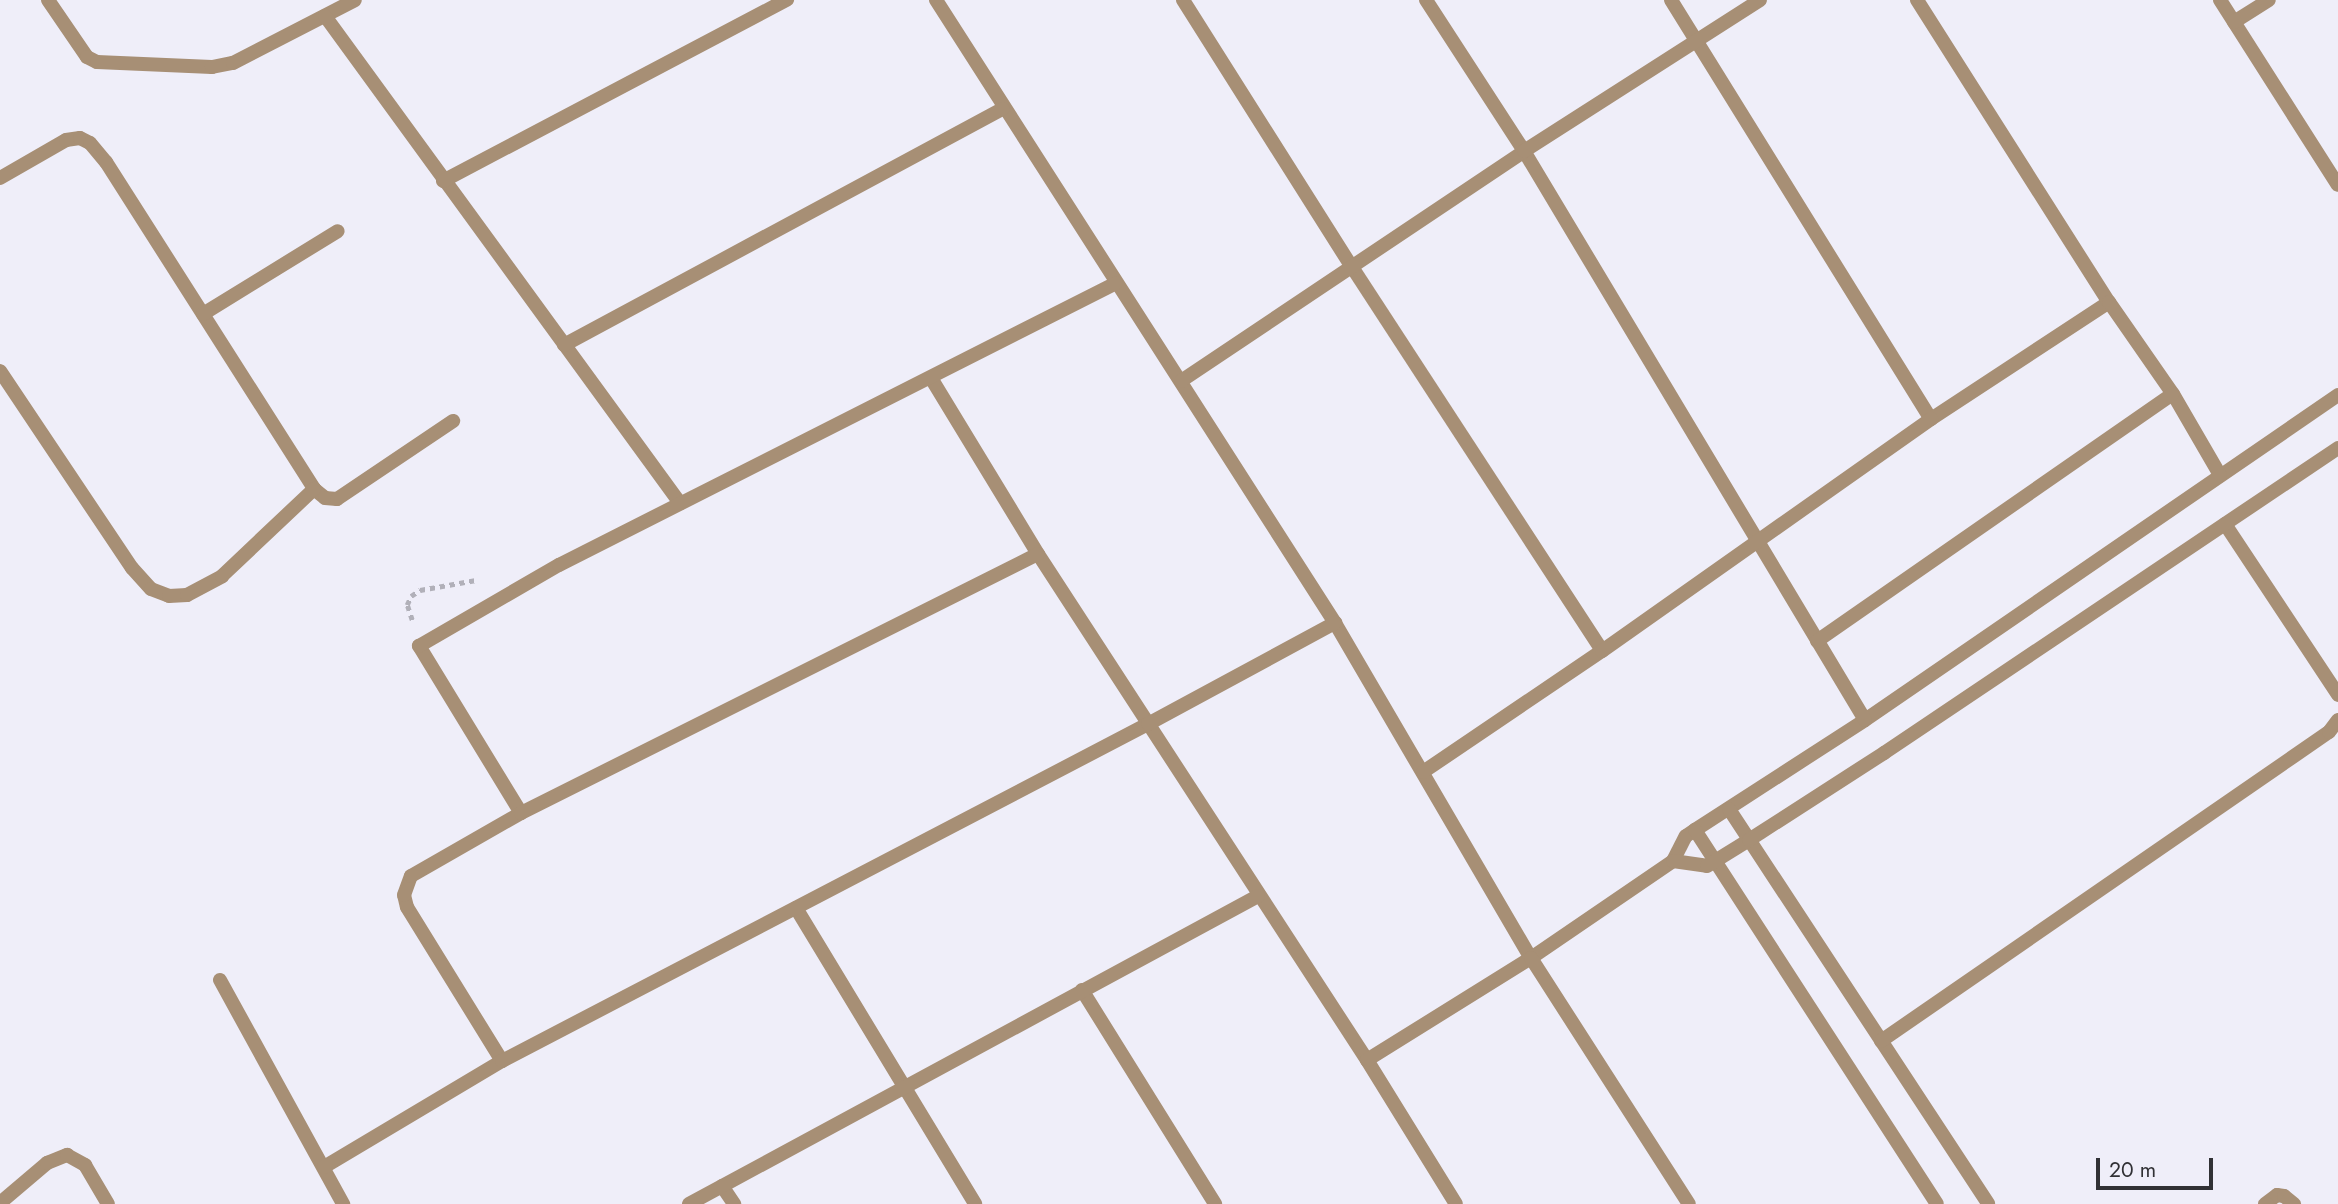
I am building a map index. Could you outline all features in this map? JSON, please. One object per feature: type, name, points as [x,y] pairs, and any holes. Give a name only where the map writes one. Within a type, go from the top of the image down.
[{"type":"street","points":[[48,0],[87,57],[97,62],[223,65],[233,63],[355,0]]},
{"type":"street","points":[[443,181],[787,0]]},
{"type":"street","points":[[936,0],[1003,109],[1181,380],[1335,623],[1531,958],[1689,1204]]},
{"type":"street","points":[[1183,0],[1352,267],[1602,651]]},
{"type":"street","points":[[1426,0],[1524,151],[1865,720]]},
{"type":"street","points":[[1671,0],[1931,419]]},
{"type":"street","points":[[1181,380],[1524,151],[1760,0]]},
{"type":"street","points":[[1917,0],[2109,302],[2173,394],[2220,475]]},
{"type":"street","points":[[2220,0],[2338,185]]},
{"type":"street","points":[[2234,22],[2269,0]]},
{"type":"street","points":[[325,16],[680,503]]},
{"type":"street","points":[[565,345],[1003,109]]},
{"type":"street","points":[[0,178],[66,140],[80,138],[90,144],[106,162],[314,489],[325,498],[337,499],[453,421]]},
{"type":"street","points":[[203,314],[338,232]]},
{"type":"street","points":[[521,813],[419,646],[559,565],[1116,283]]},
{"type":"street","points":[[1423,772],[1758,543],[1931,419],[2109,302]]},
{"type":"street","points":[[0,371],[132,568],[151,589],[169,596],[187,595],[222,576],[314,489]]},
{"type":"street","points":[[931,378],[1038,554],[1367,1060],[1456,1204]]},
{"type":"street","points":[[1817,641],[2173,394]]},
{"type":"street","points":[[1367,1060],[1531,958],[1673,861],[1686,836],[1865,720],[2338,395]]},
{"type":"street","points":[[1673,861],[1707,866],[1714,862],[2338,448]]},
{"type":"street","points":[[2225,524],[2338,695]]},
{"type":"street","points":[[502,1061],[408,907],[404,895],[411,876],[521,813],[1038,554]]},
{"type":"street","points":[[324,1167],[502,1061],[1148,724],[1335,623]]},
{"type":"street","points":[[1881,1041],[2329,732],[2338,720]]},
{"type":"street","points":[[1729,809],[1988,1204]]},
{"type":"street","points":[[1695,830],[1937,1204]]},
{"type":"street","points":[[689,1204],[1258,896]]},
{"type":"street","points":[[796,908],[902,1088],[975,1204]]},
{"type":"street","points":[[220,980],[343,1204]]},
{"type":"street","points":[[1082,990],[1215,1204]]},
{"type":"street","points":[[0,1203],[47,1163],[67,1155],[85,1165],[108,1204]]},
{"type":"street","points":[[722,1186],[734,1204]]},
{"type":"street","points":[[2265,1204],[2277,1195],[2284,1196],[2294,1204]]}]
